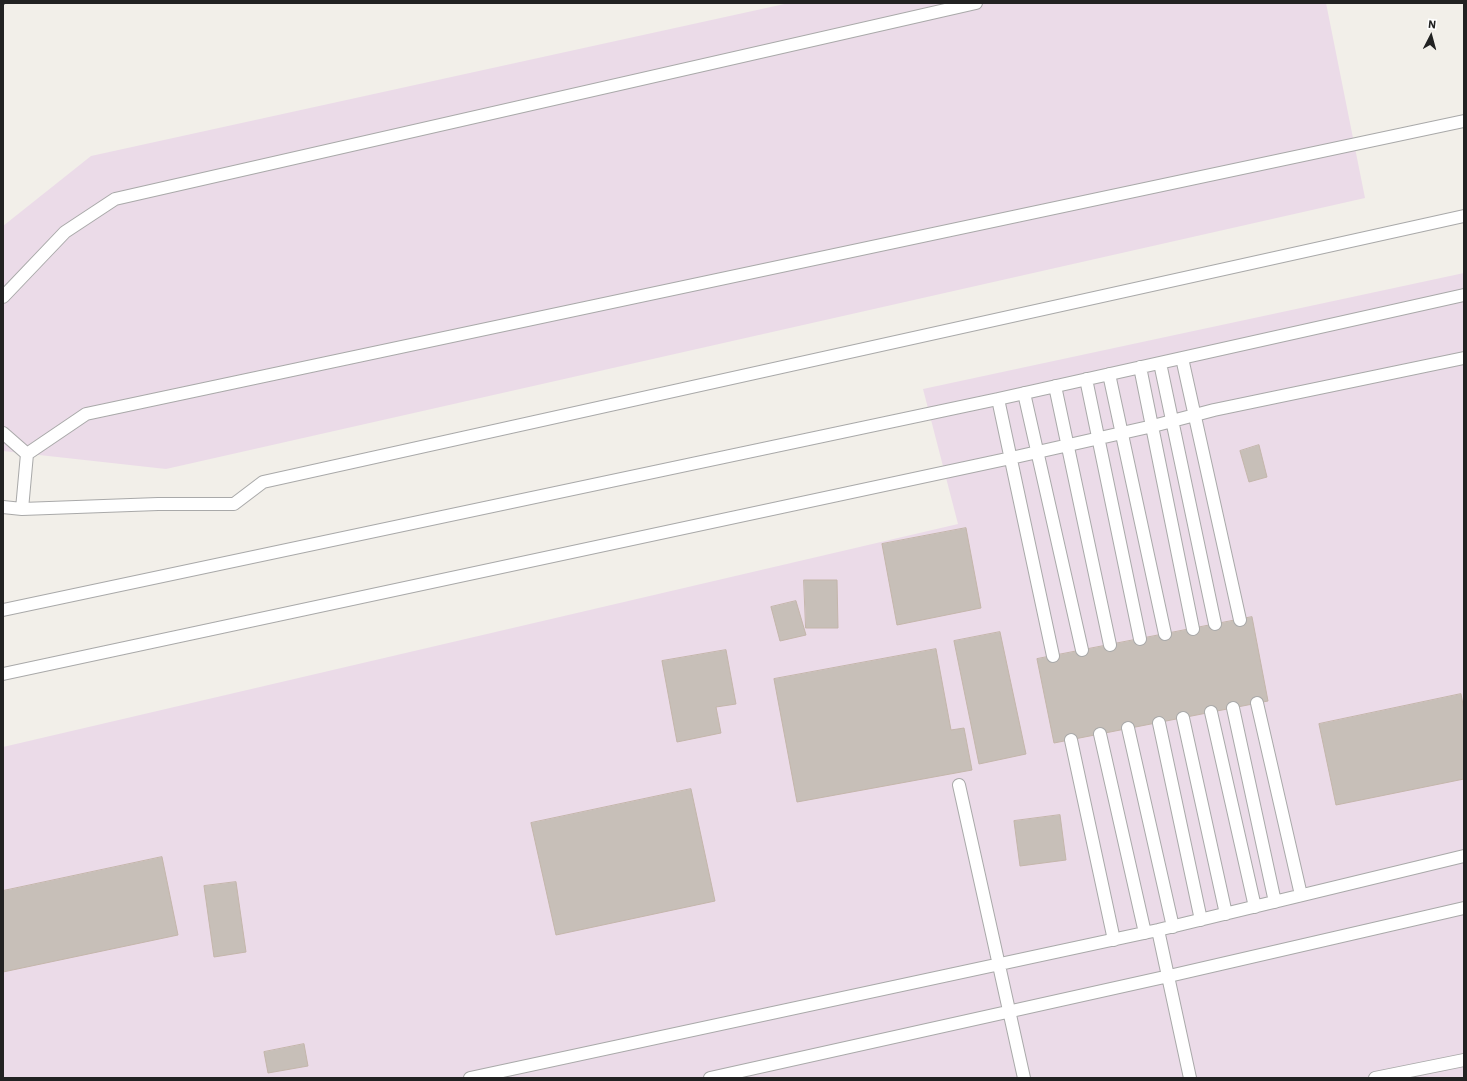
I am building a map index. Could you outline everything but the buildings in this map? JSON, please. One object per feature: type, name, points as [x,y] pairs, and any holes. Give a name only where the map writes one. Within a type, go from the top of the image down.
[{"type":"lane","points":[[3,297],[65,232],[115,200],[976,3]]},
{"type":"lane","points":[[27,454],[86,414],[1464,121]]},
{"type":"lane","points":[[3,507],[22,509],[158,504],[234,504],[263,482],[1464,216]]},
{"type":"lane","points":[[3,610],[998,399],[1464,295]]},
{"type":"lane","points":[[1182,358],[1240,620]]},
{"type":"lane","points":[[3,674],[1011,458],[1195,415],[1464,358]]},
{"type":"lane","points":[[1160,363],[1215,624]]},
{"type":"lane","points":[[1140,367],[1193,628]]},
{"type":"lane","points":[[1109,374],[1165,634]]},
{"type":"lane","points":[[1086,379],[1140,639]]},
{"type":"lane","points":[[1055,386],[1110,645]]},
{"type":"lane","points":[[1024,393],[1082,650]]},
{"type":"lane","points":[[998,399],[1053,656]]},
{"type":"lane","points":[[3,433],[27,454]]},
{"type":"lane","points":[[22,509],[27,454]]},
{"type":"lane","points":[[1257,703],[1301,896]]},
{"type":"lane","points":[[1233,708],[1275,902]]},
{"type":"lane","points":[[1212,712],[1255,906]]},
{"type":"lane","points":[[1183,718],[1226,914]]},
{"type":"lane","points":[[1158,723],[1201,920]]},
{"type":"lane","points":[[1128,728],[1173,927]]},
{"type":"lane","points":[[1100,734],[1145,933]]},
{"type":"lane","points":[[1071,740],[1114,940]]},
{"type":"lane","points":[[959,785],[1024,1078]]},
{"type":"lane","points":[[470,1078],[1173,927],[1464,856]]},
{"type":"lane","points":[[710,1078],[1169,976],[1464,908]]},
{"type":"lane","points":[[1158,930],[1190,1078]]},
{"type":"lane","points":[[1375,1078],[1464,1060]]},
{"type":"shaded area","points":[[789,3],[1326,3],[1365,198],[166,469],[3,451],[3,226],[91,156]]},
{"type":"shaded area","points":[[1464,273],[1464,1078],[3,1078],[3,747],[958,524],[923,389]]}]
